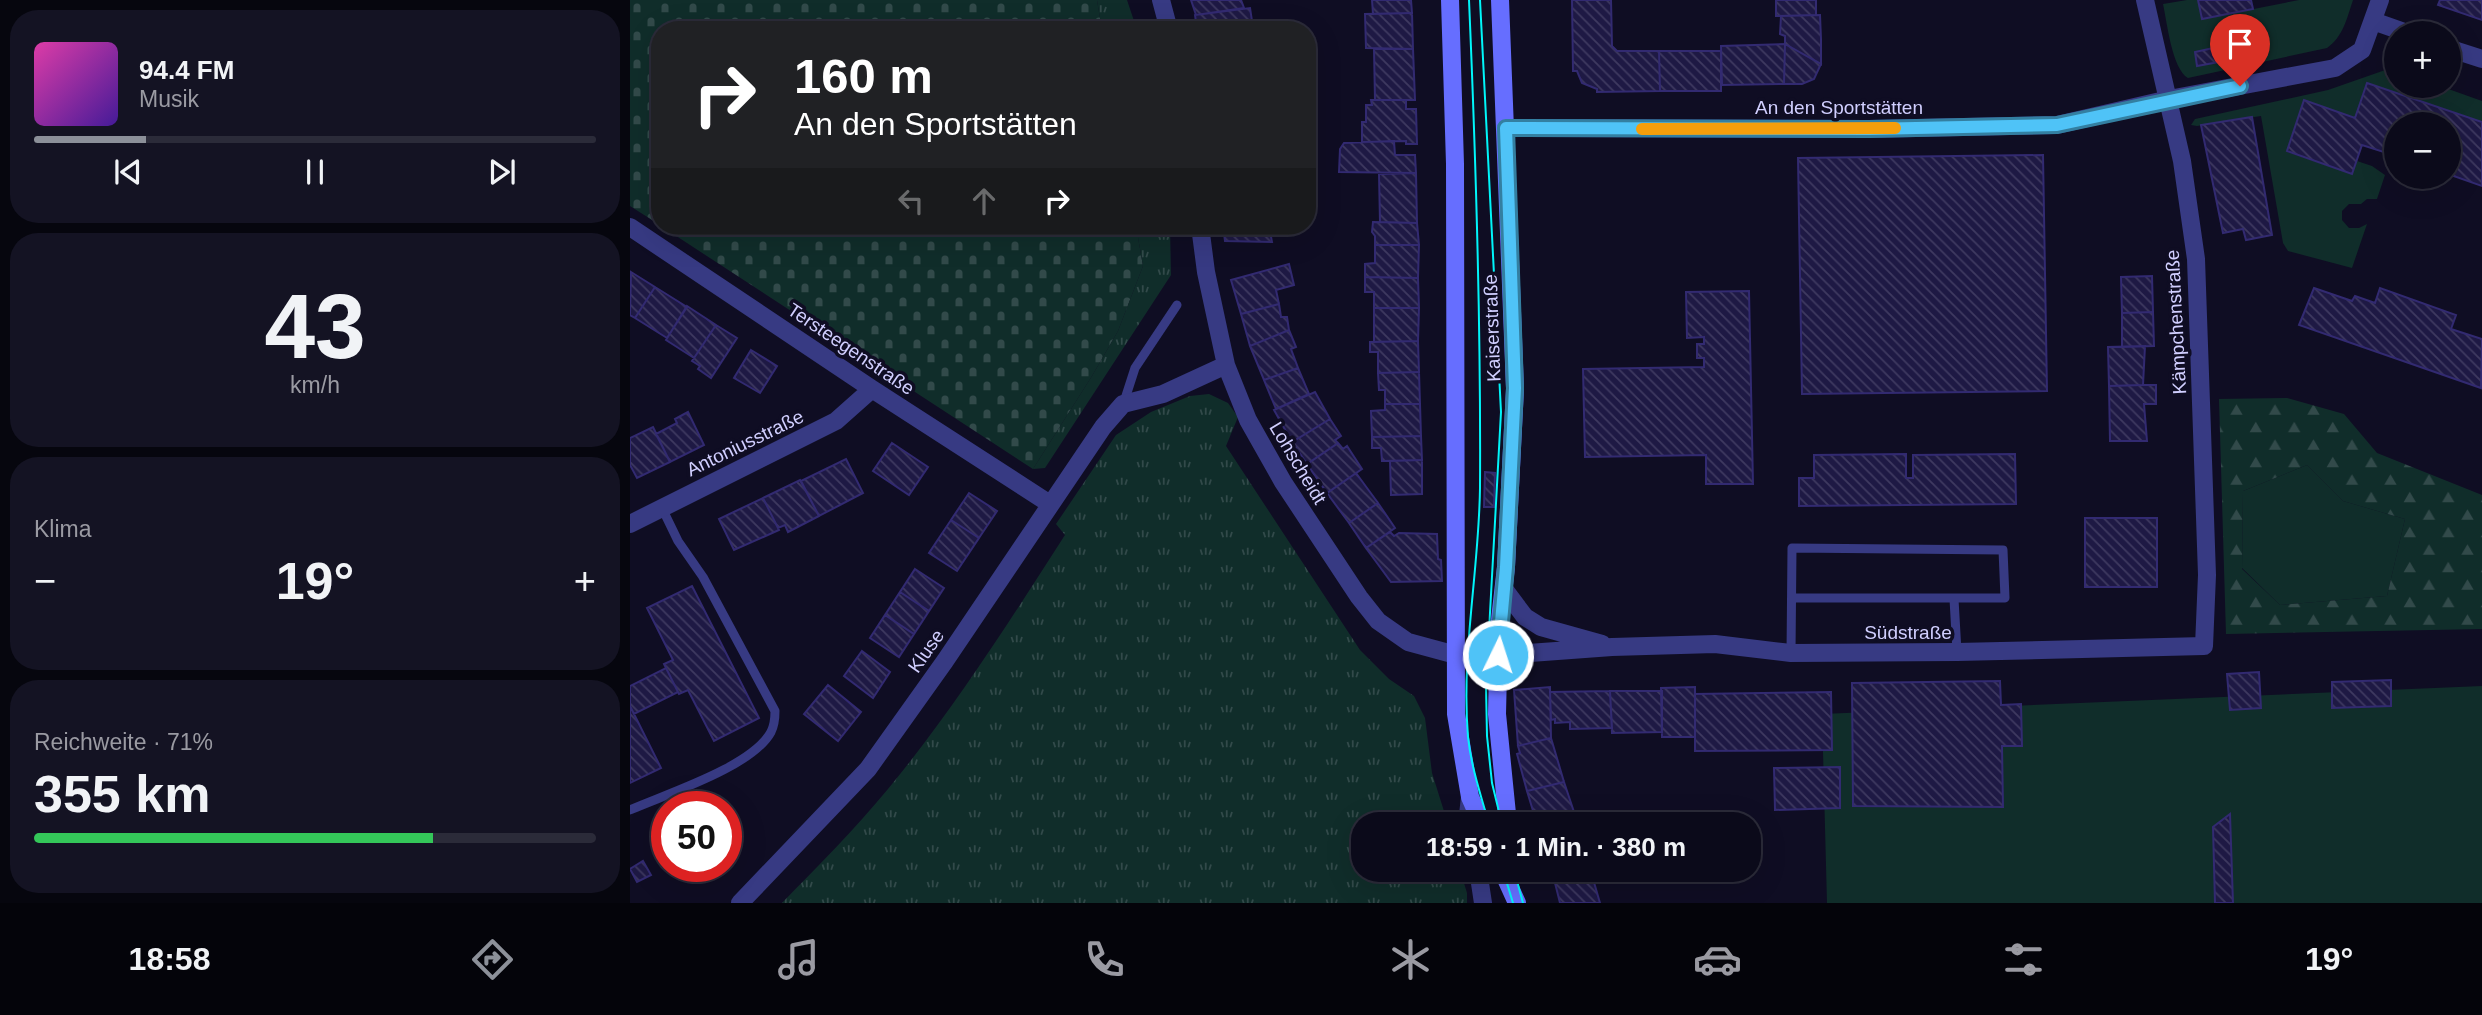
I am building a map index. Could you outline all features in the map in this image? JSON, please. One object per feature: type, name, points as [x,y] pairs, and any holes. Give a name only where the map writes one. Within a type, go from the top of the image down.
[{"type":"main road","name":"Kaiserstraße","points":[[1450,0],[1455,164],[1456,713],[1470,797],[1477,812]]},
{"type":"main road","name":"Kaiserstraße","points":[[1500,0],[1515,388],[1496,714],[1507,812]]},
{"type":"main road","points":[[1508,882],[1518,903]]},
{"type":"main road","points":[[1515,882],[1518,903]]},
{"type":"street","points":[[1161,0],[1167,21]]},
{"type":"street","name":"Kämpchenstraße","points":[[2146,0],[2182,161],[2196,258],[2207,575],[2204,646]]},
{"type":"street","name":"An den Sportstätten","points":[[1506,128],[1869,129],[2057,125],[2169,99],[2335,68],[2362,50],[2380,0]]},
{"type":"street","points":[[2373,21],[2384,25]]},
{"type":"street","points":[[2461,53],[2482,60]]},
{"type":"street","name":"Tersteegenstraße","points":[[630,227],[1050,504]]},
{"type":"street","name":"Lohscheidt","points":[[1201,235],[1206,272],[1226,365],[1248,420],[1283,482],[1320,541],[1378,621],[1408,642],[1456,655]]},
{"type":"street","points":[[1123,404],[1163,394],[1226,365]]},
{"type":"street","name":"Antoniusstraße","points":[[630,524],[836,421],[872,389]]},
{"type":"street","name":"Kluse","points":[[740,903],[868,769],[945,661],[1102,427],[1123,404]]},
{"type":"street","name":"Südstraße","points":[[1504,589],[1525,617],[1541,626],[1612,647]]},
{"type":"street","name":"Südstraße","points":[[1456,655],[1715,644],[1791,653],[2204,646]]},
{"type":"street","points":[[1469,812],[1470,797]]},
{"type":"street","points":[[1480,882],[1483,903]]},
{"type":"lane","name":"Kluse","points":[[1123,404],[1135,368],[1177,305]]},
{"type":"lane","points":[[630,810],[738,763],[765,740],[775,719],[775,711],[662,508]]},
{"type":"lane","points":[[1791,598],[2005,598],[2003,551],[1792,548],[1791,598],[1791,653]]},
{"type":"lane","points":[[1954,599],[1957,652]]},
{"type":"green space","points":[[630,0],[1097,0],[1100,21],[651,21],[651,219],[630,206]]},
{"type":"green space","points":[[1097,0],[1127,0],[1134,21],[1100,21]]},
{"type":"green space","points":[[2198,0],[2203,19],[2299,0],[2353,0],[2341,33],[2327,48],[2188,78],[2182,73],[2174,55],[2163,4]]},
{"type":"green space","points":[[2384,70],[2384,89],[2367,83],[2355,118],[2304,101],[2287,152],[2352,174],[2357,161],[2372,166],[2384,174],[2377,199],[2367,199],[2361,204],[2349,204],[2342,211],[2342,220],[2349,228],[2359,228],[2367,224],[2352,268],[2288,251],[2283,243],[2261,116],[2191,125],[2195,119],[2328,90]]},
{"type":"green space","points":[[2461,94],[2482,101],[2482,122],[2461,115],[2461,112],[2453,112],[2411,98],[2461,98]]},
{"type":"green space","points":[[675,235],[1138,235],[1143,266],[1118,331],[1033,469]]},
{"type":"green space","points":[[1138,235],[1170,235],[1171,275],[1045,468],[1033,469],[1118,331],[1143,266]]},
{"type":"green space","points":[[1209,394],[1228,403],[1238,417],[1226,446],[1360,650],[1389,679],[1414,696],[1425,718],[1432,773],[1444,812],[1351,812],[1351,882],[1464,882],[1467,903],[782,903],[875,804],[958,696],[1065,535],[1056,524],[1116,435],[1151,412],[1190,396]]},
{"type":"green space","points":[[2287,398],[2344,414],[2377,453],[2482,495],[2482,629],[2226,634],[2219,399]],"holes":[[[2307,465],[2343,501],[2405,519],[2387,596],[2280,605],[2242,569],[2243,491]]]},
{"type":"green space","points":[[2307,465],[2343,501],[2405,519],[2387,596],[2280,605],[2242,568],[2243,491]]},
{"type":"green space","points":[[2482,686],[2482,903],[1827,903],[1822,714]]},
{"type":"building","points":[[1191,0],[1241,0],[1244,8],[1196,15]]},
{"type":"building","points":[[1372,0],[1411,0],[1412,13],[1373,14]]},
{"type":"building","points":[[1572,0],[1611,0],[1612,46],[1617,51],[1659,51],[1660,91],[1597,92],[1597,89],[1582,83],[1577,71],[1573,71]]},
{"type":"building","points":[[1776,0],[1816,0],[1816,15],[1776,16]]},
{"type":"building","points":[[2198,0],[2251,0],[2253,9],[2202,19]]},
{"type":"building","points":[[2440,0],[2482,0],[2482,20],[2438,5]]},
{"type":"building","points":[[1250,8],[1252,21],[1196,21],[1195,15]]},
{"type":"building","points":[[1412,13],[1413,49],[1366,48],[1365,14]]},
{"type":"building","points":[[1820,15],[1821,64],[1785,44],[1785,36],[1780,34],[1781,16]]},
{"type":"building","points":[[1785,44],[1821,64],[1814,79],[1802,84],[1784,84]]},
{"type":"building","points":[[1785,44],[1784,84],[1722,85],[1721,46]]},
{"type":"building","points":[[2227,45],[2230,60],[2197,66],[2195,52]]},
{"type":"building","points":[[1374,49],[1413,49],[1415,100],[1375,100]]},
{"type":"building","points":[[1659,51],[1721,51],[1721,91],[1660,91]]},
{"type":"building","points":[[2367,83],[2384,89],[2384,98],[2411,98],[2453,112],[2384,112],[2384,152],[2362,145],[2352,174],[2287,151],[2304,100],[2355,118]]},
{"type":"building","points":[[1371,100],[1406,100],[1406,109],[1416,109],[1417,144],[1406,144],[1406,141],[1362,142],[1362,122],[1366,122],[1366,105],[1372,105]]},
{"type":"building","points":[[2461,115],[2482,122],[2482,186],[2461,179]]},
{"type":"building","points":[[2252,117],[2272,235],[2246,240],[2243,229],[2223,233],[2201,125]]},
{"type":"building","points":[[1394,141],[1395,155],[1415,155],[1416,173],[1339,172],[1340,149],[1344,143]]},
{"type":"building","points":[[2043,155],[2047,391],[1802,394],[1798,158]]},
{"type":"building","points":[[1416,173],[1417,223],[1380,222],[1379,174]]},
{"type":"building","points":[[1373,222],[1417,223],[1419,245],[1375,245]]},
{"type":"building","points":[[1224,235],[1271,235],[1272,242],[1225,241]]},
{"type":"building","points":[[1375,245],[1419,245],[1418,278],[1365,277],[1365,264],[1375,263]]},
{"type":"building","points":[[1289,264],[1294,285],[1276,290],[1279,304],[1241,314],[1231,280]]},
{"type":"building","points":[[631,272],[655,287],[635,318],[630,315]]},
{"type":"building","points":[[2152,276],[2153,312],[2122,313],[2121,277]]},
{"type":"building","points":[[1365,277],[1418,278],[1419,308],[1374,308],[1374,292],[1365,292]]},
{"type":"building","points":[[655,287],[687,307],[667,338],[635,318]]},
{"type":"building","points":[[2314,288],[2352,301],[2355,296],[2375,303],[2380,288],[2456,315],[2451,329],[2482,339],[2481,388],[2299,325]]},
{"type":"building","points":[[1749,291],[1753,484],[1706,484],[1706,455],[1585,457],[1583,369],[1704,367],[1704,358],[1697,358],[1697,344],[1704,344],[1704,337],[1687,338],[1686,292]]},
{"type":"building","points":[[1279,304],[1281,317],[1287,317],[1289,330],[1250,346],[1241,314]]},
{"type":"building","points":[[687,306],[716,325],[694,358],[666,340]]},
{"type":"building","points":[[1374,308],[1419,308],[1418,341],[1374,342]]},
{"type":"building","points":[[2153,312],[2154,346],[2122,347],[2122,313]]},
{"type":"building","points":[[716,325],[737,338],[711,378],[692,361]]},
{"type":"building","points":[[1289,330],[1296,347],[1291,349],[1298,368],[1264,380],[1250,346]]},
{"type":"building","points":[[1418,341],[1419,372],[1378,373],[1378,352],[1370,352],[1370,342]]},
{"type":"building","points":[[2145,346],[2143,385],[2109,386],[2108,347]]},
{"type":"building","points":[[751,350],[777,366],[760,393],[734,378]]},
{"type":"building","points":[[1298,368],[1309,394],[1276,409],[1264,380]]},
{"type":"building","points":[[1419,372],[1420,404],[1385,404],[1385,390],[1379,390],[1378,373]]},
{"type":"building","points":[[2156,385],[2156,404],[2144,404],[2147,441],[2110,441],[2109,386]]},
{"type":"building","points":[[1315,392],[1330,419],[1292,442],[1274,410]]},
{"type":"building","points":[[1385,404],[1420,404],[1421,436],[1372,437],[1371,411],[1385,410]]},
{"type":"building","points":[[688,412],[704,445],[670,462],[656,434],[677,423],[675,419]]},
{"type":"building","points":[[1330,419],[1341,436],[1335,440],[1338,443],[1307,464],[1292,442]]},
{"type":"building","points":[[653,427],[670,462],[637,478],[630,465],[630,438]]},
{"type":"building","points":[[1421,436],[1422,460],[1382,461],[1381,448],[1372,448],[1372,437]]},
{"type":"building","points":[[892,443],[928,467],[909,495],[873,471]]},
{"type":"building","points":[[1338,443],[1343,449],[1347,446],[1362,469],[1327,493],[1307,464]]},
{"type":"building","points":[[1906,454],[1906,478],[1913,478],[1913,455],[2015,454],[2016,504],[1799,506],[1799,478],[1814,478],[1814,455]]},
{"type":"building","points":[[846,459],[863,493],[819,516],[801,481]]},
{"type":"building","points":[[1422,460],[1422,494],[1391,495],[1390,461]]},
{"type":"building","points":[[1485,472],[1495,473],[1494,507],[1484,507]]},
{"type":"building","points":[[1356,473],[1378,503],[1349,523],[1327,493]]},
{"type":"building","points":[[800,480],[819,516],[788,532],[785,525],[778,528],[763,498]]},
{"type":"building","points":[[969,493],[997,511],[979,538],[951,520]]},
{"type":"building","points":[[763,498],[779,530],[734,550],[719,519]]},
{"type":"building","points":[[1378,503],[1395,528],[1366,548],[1349,523]]},
{"type":"building","points":[[2085,518],[2157,518],[2157,587],[2085,587]]},
{"type":"building","points":[[951,520],[979,538],[957,571],[929,553]]},
{"type":"building","points":[[1390,532],[1394,536],[1399,533],[1437,534],[1442,581],[1391,582],[1366,548]]},
{"type":"building","points":[[915,569],[944,588],[929,611],[900,592]]},
{"type":"building","points":[[692,586],[759,718],[714,741],[688,690],[679,694],[664,664],[673,660],[647,608]]},
{"type":"building","points":[[900,592],[929,611],[914,634],[885,615]]},
{"type":"building","points":[[885,615],[914,634],[899,657],[870,638]]},
{"type":"building","points":[[862,651],[890,672],[873,698],[844,676]]},
{"type":"building","points":[[666,668],[678,692],[634,714],[630,706],[630,686]]},
{"type":"building","points":[[2259,672],[2261,708],[2230,710],[2227,674]]},
{"type":"building","points":[[2391,680],[2391,706],[2332,708],[2332,682]]},
{"type":"building","points":[[2000,681],[2001,705],[2021,704],[2022,746],[2002,746],[2003,807],[1853,806],[1852,683]]},
{"type":"building","points":[[828,685],[861,712],[838,741],[804,714]]},
{"type":"building","points":[[1550,687],[1551,738],[1518,746],[1514,690]]},
{"type":"building","points":[[1695,687],[1695,737],[1662,737],[1661,688]]},
{"type":"building","points":[[1610,691],[1612,728],[1570,729],[1570,722],[1555,723],[1555,719],[1551,720],[1550,692]]},
{"type":"building","points":[[1610,691],[1662,691],[1662,732],[1612,733]]},
{"type":"building","points":[[1831,692],[1832,750],[1695,751],[1695,694]]},
{"type":"building","points":[[630,706],[661,768],[630,783]]},
{"type":"building","points":[[1551,738],[1564,782],[1527,791],[1517,754],[1520,753],[1518,746]]},
{"type":"building","points":[[1840,767],[1840,808],[1775,810],[1774,768]]},
{"type":"building","points":[[1564,782],[1574,812],[1533,812],[1527,791]]},
{"type":"building","points":[[2230,814],[2233,903],[2215,903],[2213,827]]},
{"type":"building","points":[[643,861],[651,875],[637,882],[630,869]]},
{"type":"building","points":[[1594,882],[1600,903],[1560,903],[1555,883]]},
{"type":"tram line","points":[[1469,0],[1478,244],[1480,488],[1466,706],[1471,759],[1486,812]]},
{"type":"tram line","points":[[1480,0],[1501,412],[1486,686],[1487,736],[1492,783],[1499,812]]},
{"type":"tram line","points":[[1507,882],[1513,903]]},
{"type":"tram line","points":[[1517,882],[1523,903]]},
{"type":"slow traffic","points":[[1642,129],[1895,128]]},
{"type":"route","points":[[1498,655],[1506,567],[1515,388],[1506,128],[1869,129],[2057,125],[2240,86]]}]
